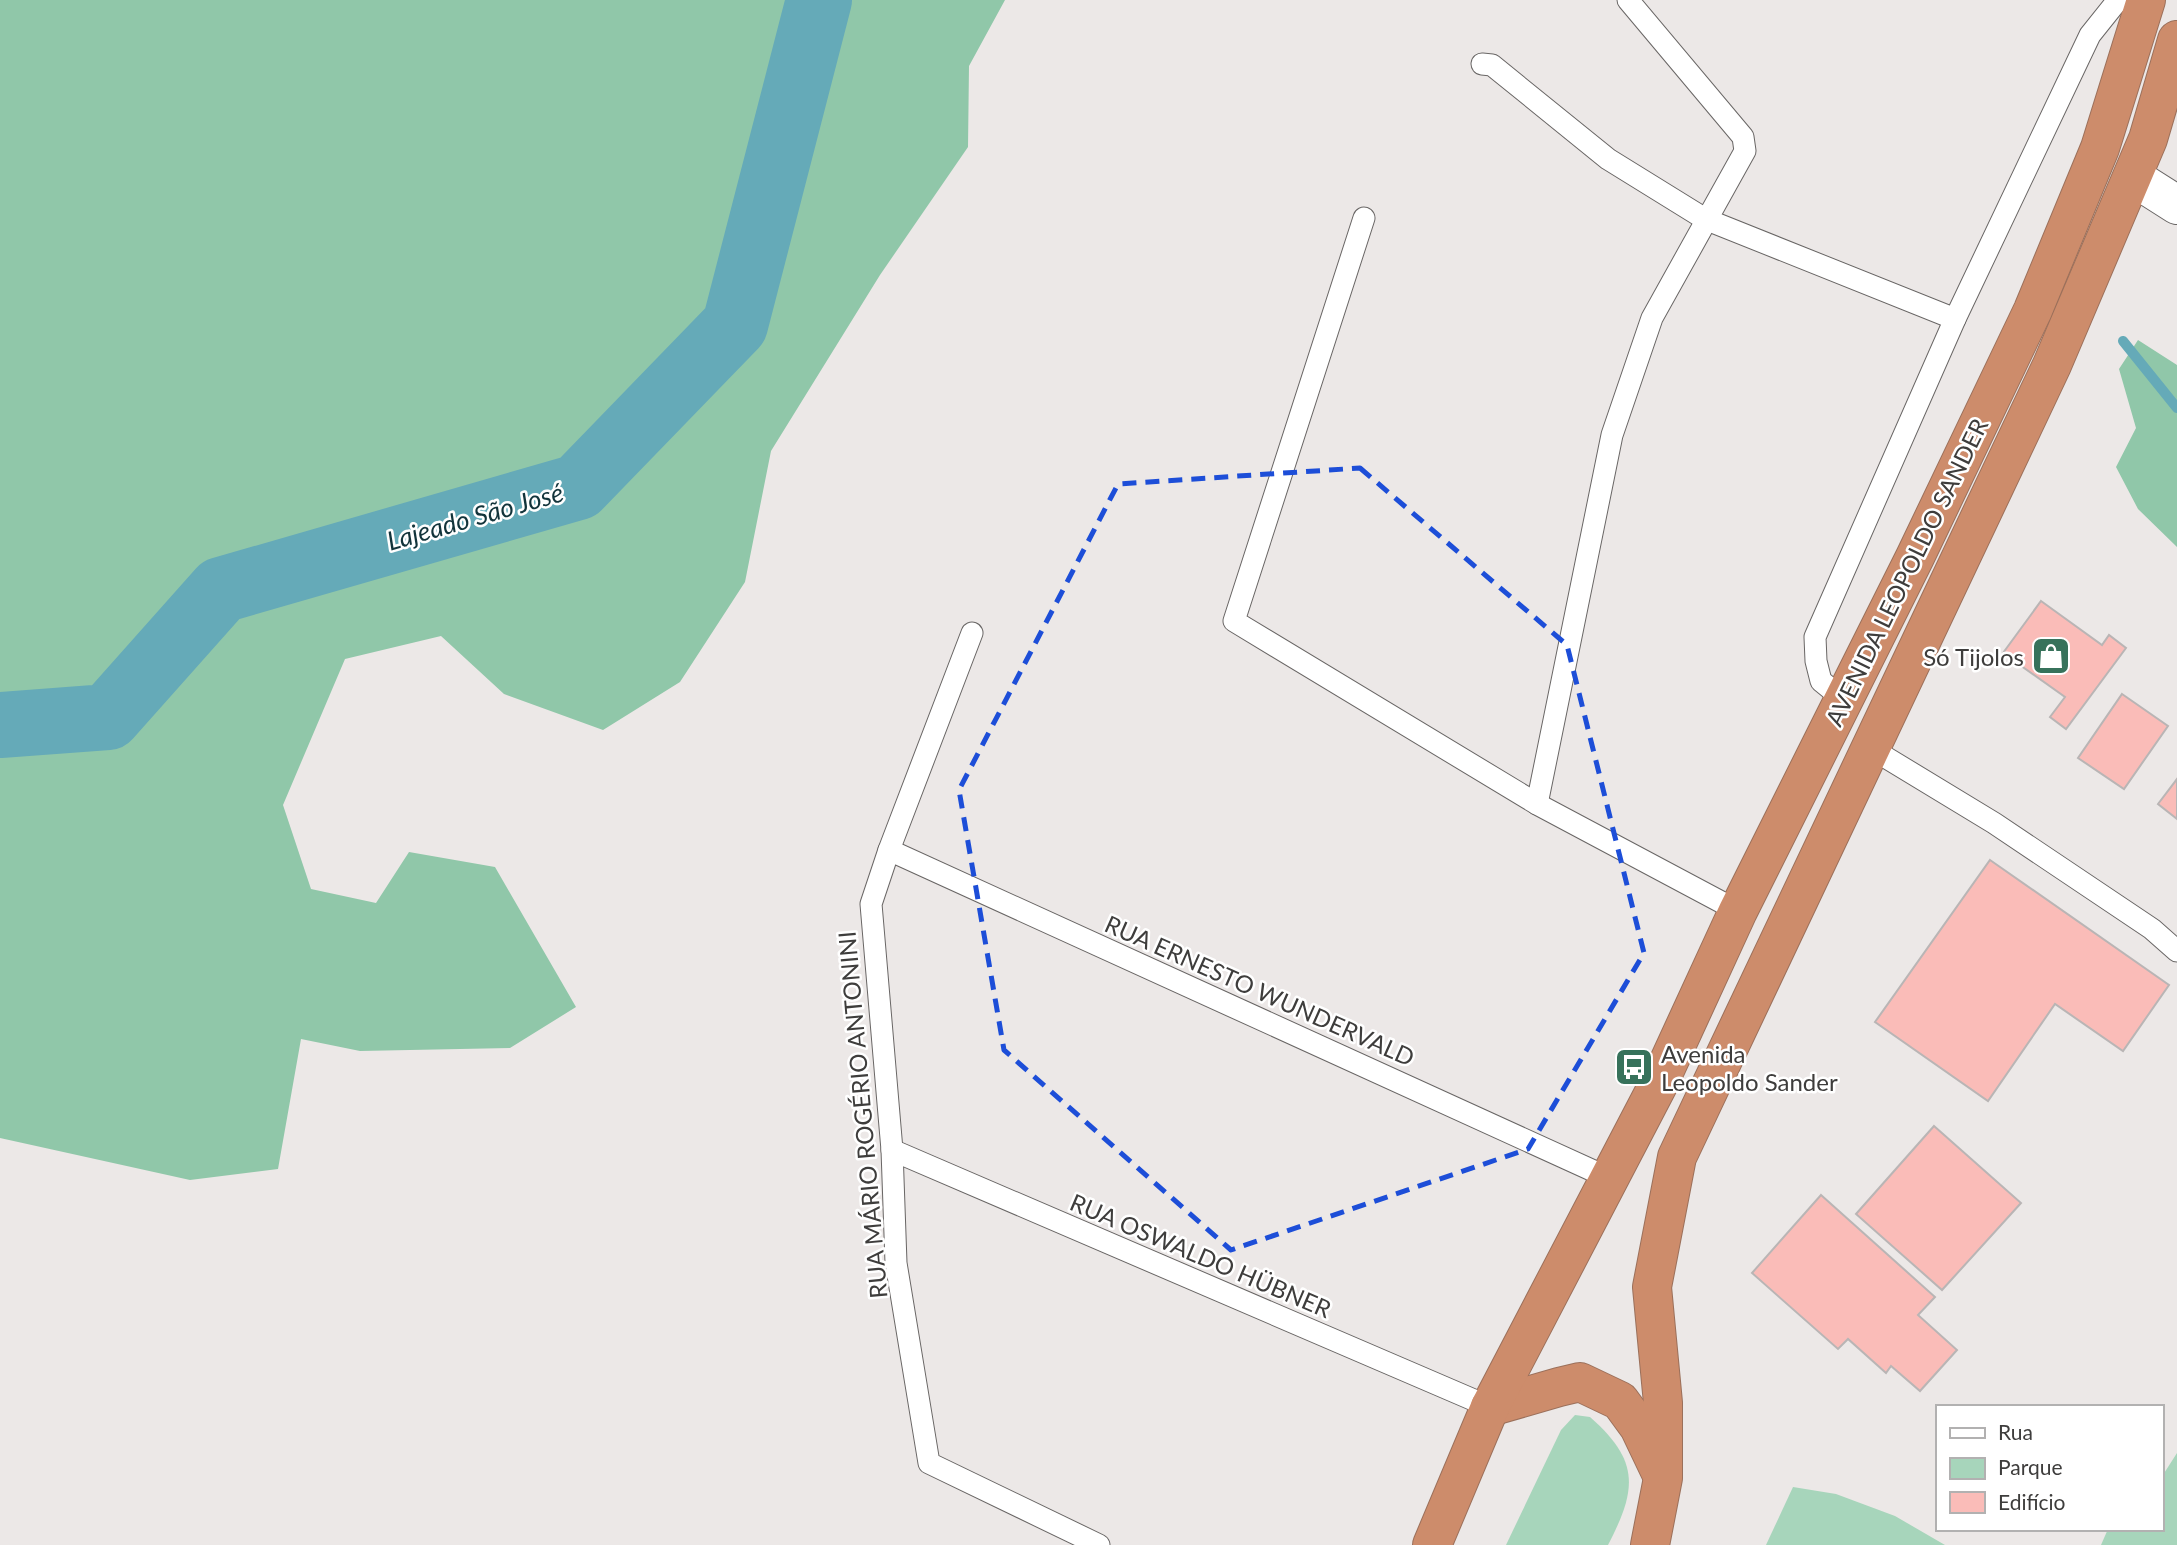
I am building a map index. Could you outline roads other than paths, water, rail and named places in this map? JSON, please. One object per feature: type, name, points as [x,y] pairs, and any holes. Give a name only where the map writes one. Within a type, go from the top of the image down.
[{"type":"highway","name":"AVENIDA LEOPOLDO SANDER","points":[[1432,1545],[1490,1408],[1658,1085],[1738,911],[1915,557],[2033,310],[2100,148],[2146,0]]},
{"type":"highway","name":"AVENIDA LEOPOLDO SANDER","points":[[1650,1545],[1663,1478],[1663,1403],[1652,1287],[1677,1157],[2052,365],[2148,139],[2177,40]]},
{"type":"highway","points":[[1490,1408],[1580,1382],[1600,1390],[1620,1401],[1639,1427],[1663,1478]]},
{"type":"street","points":[[2133,177],[2177,205]]},
{"type":"lane","points":[[1537,804],[1612,435],[1652,318],[1745,151],[1743,137],[1629,0]]},
{"type":"lane","points":[[1843,698],[1821,681],[1816,661],[1815,637],[1955,319],[2090,35],[2118,0]]},
{"type":"lane","points":[[1482,64],[1492,65],[1608,159],[1705,219],[1955,319]]},
{"type":"lane","points":[[1364,218],[1234,621],[1537,804],[1738,911]]},
{"type":"lane","name":"RUA MÁRIO ROGÉRIO ANTONINI","points":[[972,633],[871,904],[892,1150],[896,1263],[929,1463],[1099,1545]]},
{"type":"lane","points":[[1872,749],[1994,823],[2152,929],[2177,951]]},
{"type":"lane","name":"RUA ERNESTO WUNDERVALD","points":[[889,850],[1609,1178]]},
{"type":"lane","name":"RUA OSWALDO HÜBNER","points":[[892,1150],[1490,1408]]},
{"type":"waterway","name":"Lajeado São José","points":[[0,725],[108,717],[221,590],[578,487],[735,325],[819,0]]},
{"type":"waterway","points":[[2123,341],[2177,408]]},
{"type":"place","name":"Só Tijolos","points":[[2051,656]]},
{"type":"place","name":"Avenida Leopoldo Sander","points":[[1634,1067]]}]
